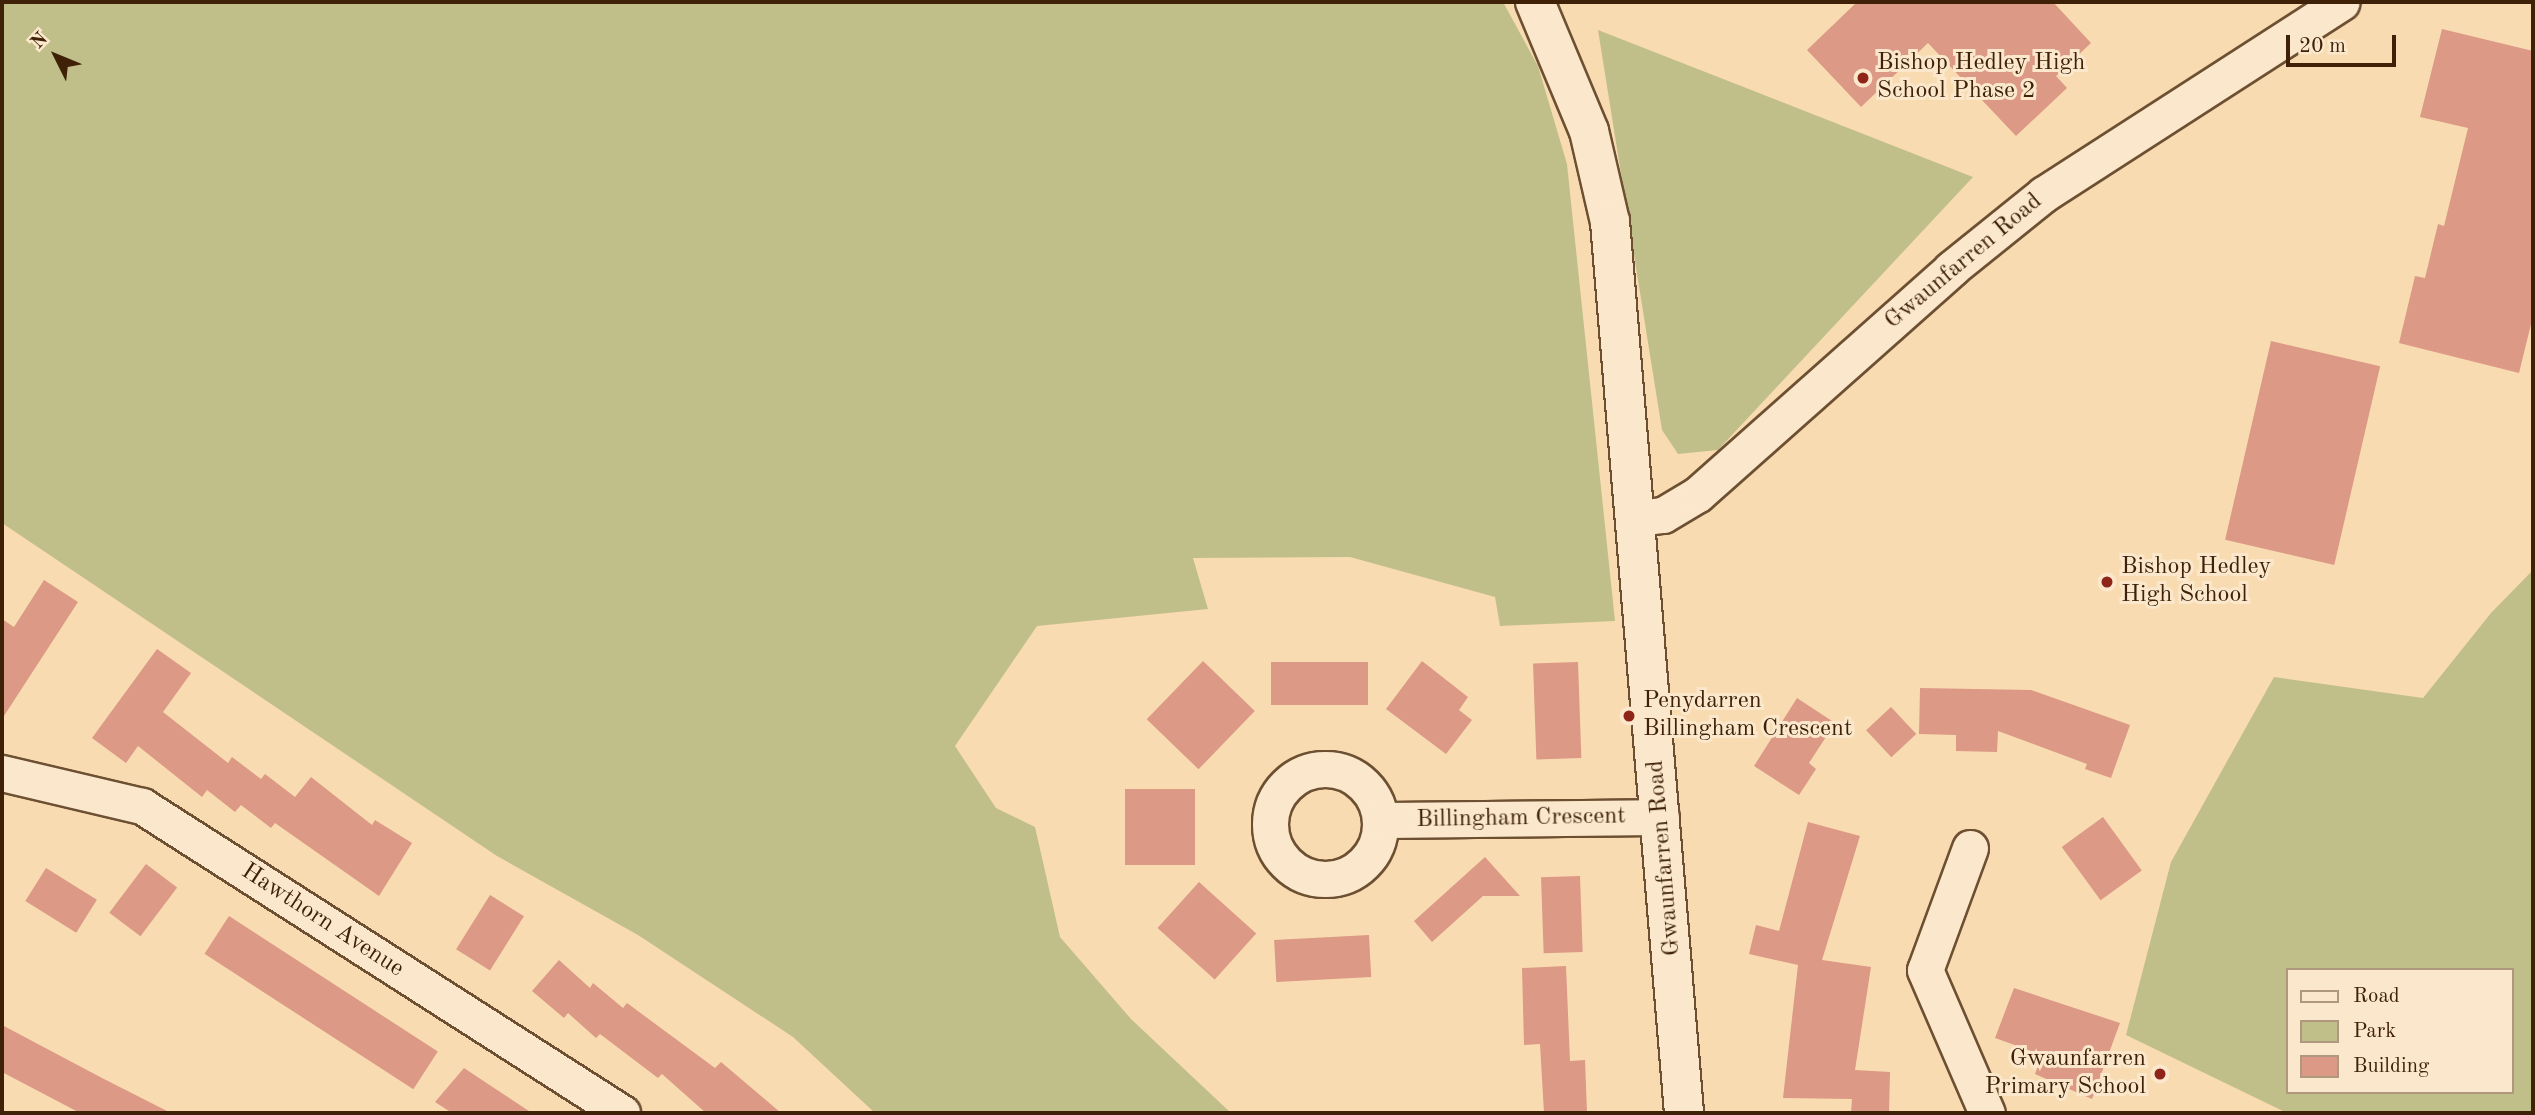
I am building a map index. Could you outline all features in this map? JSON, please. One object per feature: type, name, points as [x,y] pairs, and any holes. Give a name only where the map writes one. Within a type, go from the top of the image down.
[{"type":"street","name":"Gwaunfarren Road","points":[[1535,2],[1589,131],[1610,222],[1638,518],[1684,1113]]},
{"type":"street","name":"Gwaunfarren Road","points":[[1638,518],[1662,515],[1698,494],[1951,268],[2035,201],[2342,2]]},
{"type":"street","name":"Hawthorn Avenue","points":[[2,773],[142,806],[622,1113]]},
{"type":"street","name":"Billingham Crescent","points":[[1380,820],[1661,817]]},
{"type":"street","points":[[1970,848],[1925,970],[1987,1113]]},
{"type":"green space","points":[[2,2],[1503,2],[1538,66],[1567,164],[1615,621],[1500,626],[1495,597],[1350,557],[1193,558],[1208,609],[1037,626],[955,746],[996,808],[1035,827],[1060,937],[1131,1019],[1231,1113],[875,1113],[793,1037],[638,935],[497,856],[2,523]]},
{"type":"green space","points":[[1598,30],[1973,177],[1718,450],[1678,454],[1662,430]]},
{"type":"green space","points":[[2533,570],[2533,1113],[2287,1113],[2126,1035],[2171,862],[2274,677],[2423,698],[2491,613]]},
{"type":"building","points":[[1857,2],[2053,2],[2091,43],[2056,76],[2067,88],[2016,136],[1928,43],[1861,107],[1807,50]]},
{"type":"building","points":[[2442,29],[2533,51],[2533,316],[2519,373],[2399,343],[2415,276],[2425,278],[2438,224],[2444,226],[2468,128],[2420,117]]},
{"type":"building","points":[[2271,341],[2380,366],[2334,565],[2225,540]]},
{"type":"building","points":[[44,580],[78,602],[2,719],[2,619],[14,627]]},
{"type":"building","points":[[157,649],[191,673],[163,712],[228,763],[232,757],[261,779],[265,774],[295,797],[311,777],[372,825],[375,820],[412,843],[379,896],[275,823],[271,828],[241,805],[235,812],[207,790],[202,797],[138,746],[126,763],[92,738]]},
{"type":"building","points":[[1203,661],[1255,711],[1199,769],[1147,719]]},
{"type":"building","points":[[1422,661],[1468,697],[1459,710],[1472,720],[1446,754],[1386,709]]},
{"type":"building","points":[[1271,662],[1368,662],[1368,705],[1271,705]]},
{"type":"building","points":[[1578,662],[1581,758],[1536,760],[1533,664]]},
{"type":"building","points":[[1920,688],[2031,690],[2130,725],[2111,778],[2085,769],[2087,764],[1998,731],[1997,752],[1956,751],[1956,735],[1919,734]]},
{"type":"building","points":[[1797,698],[1835,723],[1809,763],[1816,769],[1799,795],[1754,766]]},
{"type":"building","points":[[1891,707],[1916,734],[1891,757],[1866,730]]},
{"type":"building","points":[[1125,789],[1195,789],[1195,865],[1125,865]]},
{"type":"building","points":[[2103,817],[2142,870],[2101,900],[2062,847]]},
{"type":"building","points":[[1808,822],[1860,836],[1822,960],[1871,967],[1855,1070],[1890,1072],[1889,1113],[1851,1113],[1852,1099],[1783,1098],[1798,965],[1749,954],[1756,925],[1779,931]]},
{"type":"building","points":[[1485,857],[1520,896],[1483,896],[1432,942],[1414,921]]},
{"type":"building","points":[[146,864],[177,887],[140,936],[109,913]]},
{"type":"building","points":[[46,868],[97,900],[76,933],[25,901]]},
{"type":"building","points":[[1580,876],[1583,952],[1544,953],[1541,877]]},
{"type":"building","points":[[1199,882],[1256,934],[1215,980],[1158,928]]},
{"type":"building","points":[[490,895],[524,916],[490,970],[456,949]]},
{"type":"building","points":[[229,916],[438,1052],[413,1089],[204,954]]},
{"type":"building","points":[[1369,935],[1371,977],[1276,982],[1274,940]]},
{"type":"building","points":[[559,960],[590,988],[593,983],[623,1008],[627,1003],[715,1068],[721,1062],[781,1113],[706,1113],[662,1074],[658,1078],[600,1034],[596,1038],[568,1013],[564,1018],[532,991]]},
{"type":"building","points":[[1566,966],[1570,1061],[1585,1060],[1587,1113],[1544,1113],[1540,1044],[1524,1045],[1522,968]]},
{"type":"building","points":[[2014,988],[2120,1023],[2092,1099],[2035,1074],[2042,1055],[1995,1038]]},
{"type":"building","points":[[2,1025],[171,1113],[80,1113],[2,1072]]},
{"type":"building","points":[[464,1068],[532,1113],[452,1113],[435,1102]]},
{"type":"place","name":"Bishop Hedley High School Phase 2","points":[[1863,78]]},
{"type":"place","name":"Bishop Hedley High School","points":[[2107,582]]},
{"type":"place","name":"Penydarren Billingham Crescent","points":[[1629,716]]},
{"type":"place","name":"Gwaunfarren Primary School","points":[[2160,1074]]}]
